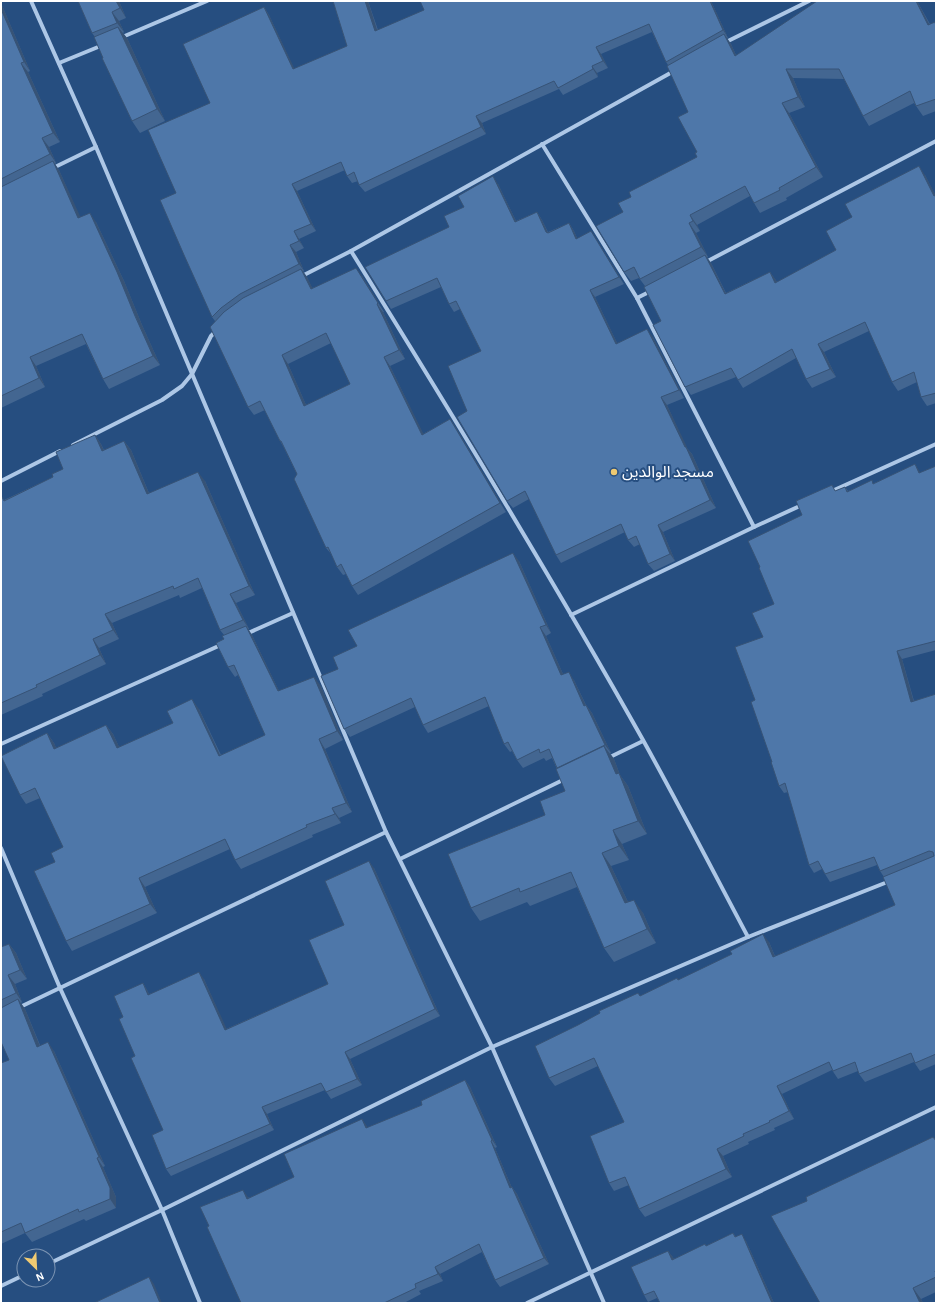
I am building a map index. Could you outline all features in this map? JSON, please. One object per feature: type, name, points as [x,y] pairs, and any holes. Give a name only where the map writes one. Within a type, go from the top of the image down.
[{"type":"street","points":[[31,1],[96,146],[386,832],[492,1047],[604,1303]]},
{"type":"street","points":[[115,40],[207,1]]},
{"type":"street","points":[[718,46],[809,1]]},
{"type":"street","points":[[59,63],[108,42]]},
{"type":"street","points":[[296,279],[351,251],[679,68]]},
{"type":"street","points":[[699,266],[936,141]]},
{"type":"street","points":[[542,144],[637,298],[754,527]]},
{"type":"street","points":[[48,171],[96,146]]},
{"type":"street","points":[[351,251],[459,425],[571,615],[643,741],[748,937]]},
{"type":"street","points":[[637,298],[658,287]]},
{"type":"street","points":[[71,446],[162,400],[182,386],[192,374],[211,336],[220,327]]},
{"type":"street","points":[[831,492],[936,444]]},
{"type":"street","points":[[1,481],[64,449]]},
{"type":"street","points":[[571,615],[754,527],[810,502]]},
{"type":"street","points":[[243,635],[293,613]]},
{"type":"street","points":[[1,744],[229,642]]},
{"type":"street","points":[[600,762],[643,741]]},
{"type":"street","points":[[400,859],[572,776]]},
{"type":"street","points":[[14,1010],[386,832]]},
{"type":"street","points":[[1,848],[60,988],[162,1210],[200,1303]]},
{"type":"street","points":[[56,1260],[162,1210],[492,1047],[748,937],[893,880]]},
{"type":"street","points":[[527,1303],[936,1107]]},
{"type":"street","points":[[1,1286],[16,1279]]},
{"type":"building","points":[[78,1],[116,1],[120,8],[112,12],[117,23],[92,33]]},
{"type":"building","points":[[333,1],[365,1],[375,31],[424,10],[420,1],[710,1],[723,30],[666,62],[649,24],[596,47],[603,61],[592,66],[593,69],[558,88],[554,81],[476,116],[481,127],[359,185],[354,172],[347,176],[341,162],[292,184],[311,224],[294,231],[299,241],[290,245],[299,264],[240,294],[221,308],[212,317],[160,200],[176,193],[148,130],[210,103],[183,44],[264,7],[293,69],[347,46]]},
{"type":"building","points":[[817,1],[916,1],[928,25],[935,22],[936,99],[916,106],[910,91],[863,116],[839,69],[786,69],[798,97],[782,103],[816,167],[779,188],[780,190],[754,203],[745,186],[690,215],[693,221],[689,223],[701,247],[640,279],[634,267],[624,272],[596,226],[623,212],[618,203],[631,197],[629,192],[697,157],[695,153],[697,152],[678,117],[688,112],[667,66],[724,34],[735,56]]},
{"type":"building","points":[[1,9],[24,62],[21,63],[53,133],[42,138],[50,154],[1,179]]},
{"type":"building","points":[[118,27],[157,109],[132,121],[102,58],[94,37]]},
{"type":"building","points":[[53,161],[78,218],[90,213],[153,356],[103,379],[82,334],[30,357],[39,378],[1,396],[1,187]]},
{"type":"building","points":[[919,166],[934,196],[936,195],[936,393],[921,397],[914,372],[892,382],[865,322],[818,344],[830,369],[806,379],[792,349],[738,380],[731,368],[685,387],[653,325],[661,321],[644,287],[705,255],[725,294],[770,272],[775,283],[836,250],[826,231],[852,217],[845,204]]},
{"type":"building","points":[[493,176],[515,222],[537,212],[546,232],[548,233],[569,223],[576,239],[591,231],[619,277],[590,290],[616,344],[647,329],[679,390],[661,397],[710,500],[658,525],[670,554],[648,564],[636,536],[628,540],[621,524],[556,555],[525,491],[507,501],[457,417],[467,411],[448,366],[481,351],[456,301],[449,304],[437,278],[386,301],[365,267],[449,227],[444,216],[464,207],[458,196]]},
{"type":"building","points":[[356,268],[378,303],[377,304],[399,350],[384,357],[422,435],[450,419],[500,503],[352,586],[341,564],[337,567],[328,547],[326,548],[294,479],[297,474],[260,401],[248,407],[210,327],[224,312],[243,298],[301,269],[311,289]],"holes":[[[326,333],[350,384],[304,406],[282,355]]]},
{"type":"building","points":[[95,435],[102,451],[124,441],[147,494],[198,472],[249,586],[230,594],[243,620],[220,630],[198,578],[174,589],[173,586],[105,614],[113,630],[93,639],[100,655],[36,685],[37,687],[1,703],[1,497],[4,501],[53,477],[52,474],[63,469],[56,452]]},
{"type":"building","points":[[915,464],[919,473],[936,466],[936,641],[897,651],[911,702],[936,694],[936,1054],[915,1063],[911,1053],[859,1074],[855,1062],[833,1071],[829,1062],[777,1086],[789,1111],[717,1149],[726,1169],[639,1209],[625,1177],[609,1183],[590,1136],[624,1122],[594,1058],[549,1078],[535,1046],[600,1013],[599,1011],[638,993],[640,996],[677,978],[678,980],[732,954],[730,951],[763,934],[773,957],[895,905],[883,877],[934,856],[933,852],[929,851],[880,871],[874,857],[825,874],[818,861],[809,865],[785,783],[779,786],[751,702],[755,700],[735,647],[763,637],[752,613],[774,604],[748,541],[802,515],[796,501],[832,485],[835,491],[845,487],[847,492],[872,480],[873,484]]},
{"type":"building","points":[[513,553],[546,625],[540,627],[561,675],[569,672],[584,706],[586,705],[605,745],[557,768],[549,749],[540,753],[539,749],[517,760],[508,742],[504,744],[485,697],[423,725],[411,698],[344,729],[321,676],[338,669],[333,657],[357,646],[348,630]]},
{"type":"building","points":[[246,626],[278,691],[314,677],[337,731],[319,739],[346,803],[332,808],[335,814],[306,825],[307,827],[235,860],[225,839],[139,878],[150,904],[66,941],[34,871],[55,862],[51,853],[63,847],[35,788],[20,795],[1,756],[47,733],[54,749],[106,725],[117,748],[173,723],[167,711],[192,699],[219,756],[265,735],[234,665],[228,667],[216,643],[224,639],[222,636]]},
{"type":"building","points":[[604,746],[616,774],[619,773],[638,821],[613,830],[619,846],[602,853],[625,903],[634,900],[647,929],[604,948],[571,872],[520,892],[519,888],[471,908],[448,854],[545,815],[540,801],[565,791],[556,769]]},
{"type":"building","points":[[369,861],[435,1009],[345,1052],[357,1079],[326,1092],[321,1083],[262,1107],[270,1124],[166,1169],[152,1135],[163,1130],[131,1058],[135,1056],[119,1019],[123,1017],[114,996],[143,983],[148,995],[199,972],[225,1030],[328,984],[309,940],[344,925],[325,881]]},
{"type":"building","points":[[9,944],[20,970],[8,975],[16,993],[1,1000],[1,947]]},
{"type":"building","points":[[18,999],[37,1047],[48,1042],[99,1157],[97,1158],[110,1188],[110,1199],[79,1212],[78,1209],[25,1233],[21,1223],[1,1232],[1,1063],[9,1060],[1,1042],[1,1008]]},
{"type":"building","points":[[465,1080],[492,1140],[491,1141],[510,1188],[512,1187],[544,1258],[495,1280],[479,1244],[435,1267],[438,1274],[415,1284],[416,1288],[384,1303],[241,1303],[207,1227],[209,1226],[200,1207],[243,1190],[247,1199],[294,1177],[284,1154],[362,1119],[366,1128],[422,1105],[421,1101]]},
{"type":"building","points":[[933,1137],[936,1141],[936,1277],[913,1288],[920,1303],[820,1303],[771,1216],[807,1201],[806,1197]]},
{"type":"building","points":[[733,1233],[735,1237],[742,1234],[772,1303],[660,1303],[654,1291],[644,1295],[631,1267],[668,1251],[672,1260],[705,1244],[706,1246]]},
{"type":"building","points":[[149,1277],[160,1303],[94,1303]]},
{"type":"place","name":"مسجد الوالدين","points":[[614,472]]}]
